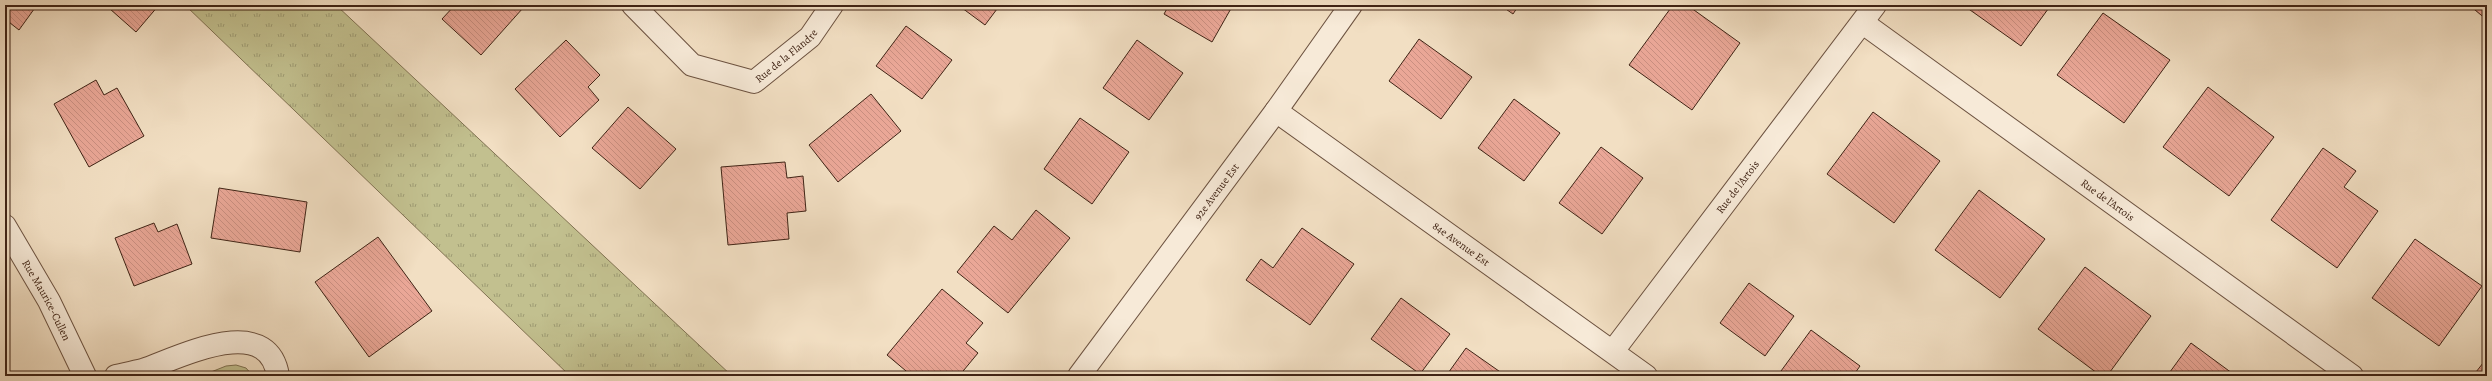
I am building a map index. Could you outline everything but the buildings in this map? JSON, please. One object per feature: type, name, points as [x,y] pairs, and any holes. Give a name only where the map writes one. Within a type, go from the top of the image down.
[{"type":"street","name":"Rue de la Flandre","points":[[633,5],[692,65],[754,82],[810,37],[832,5]]},
{"type":"street","name":"92e Avenue Est","points":[[1079,376],[1276,111],[1351,5]]},
{"type":"street","name":"Rue de l'Artois","points":[[1613,351],[1863,23],[1875,5]]},
{"type":"street","name":"Rue de l'Artois","points":[[1863,23],[2352,376]]},
{"type":"street","name":"84e Avenue Est","points":[[1276,111],[1646,376]]},
{"type":"street","name":"Rue Maurice-Cullen","points":[[5,226],[49,302],[85,376]]},
{"type":"street","points":[[116,376],[142,370],[207,346],[229,342],[250,344],[268,353],[275,363],[278,376]]},
{"type":"green space","points":[[185,5],[336,5],[732,376],[570,376]]},
{"type":"green space","points":[[236,365],[246,368],[253,376],[201,376],[226,366]]}]
